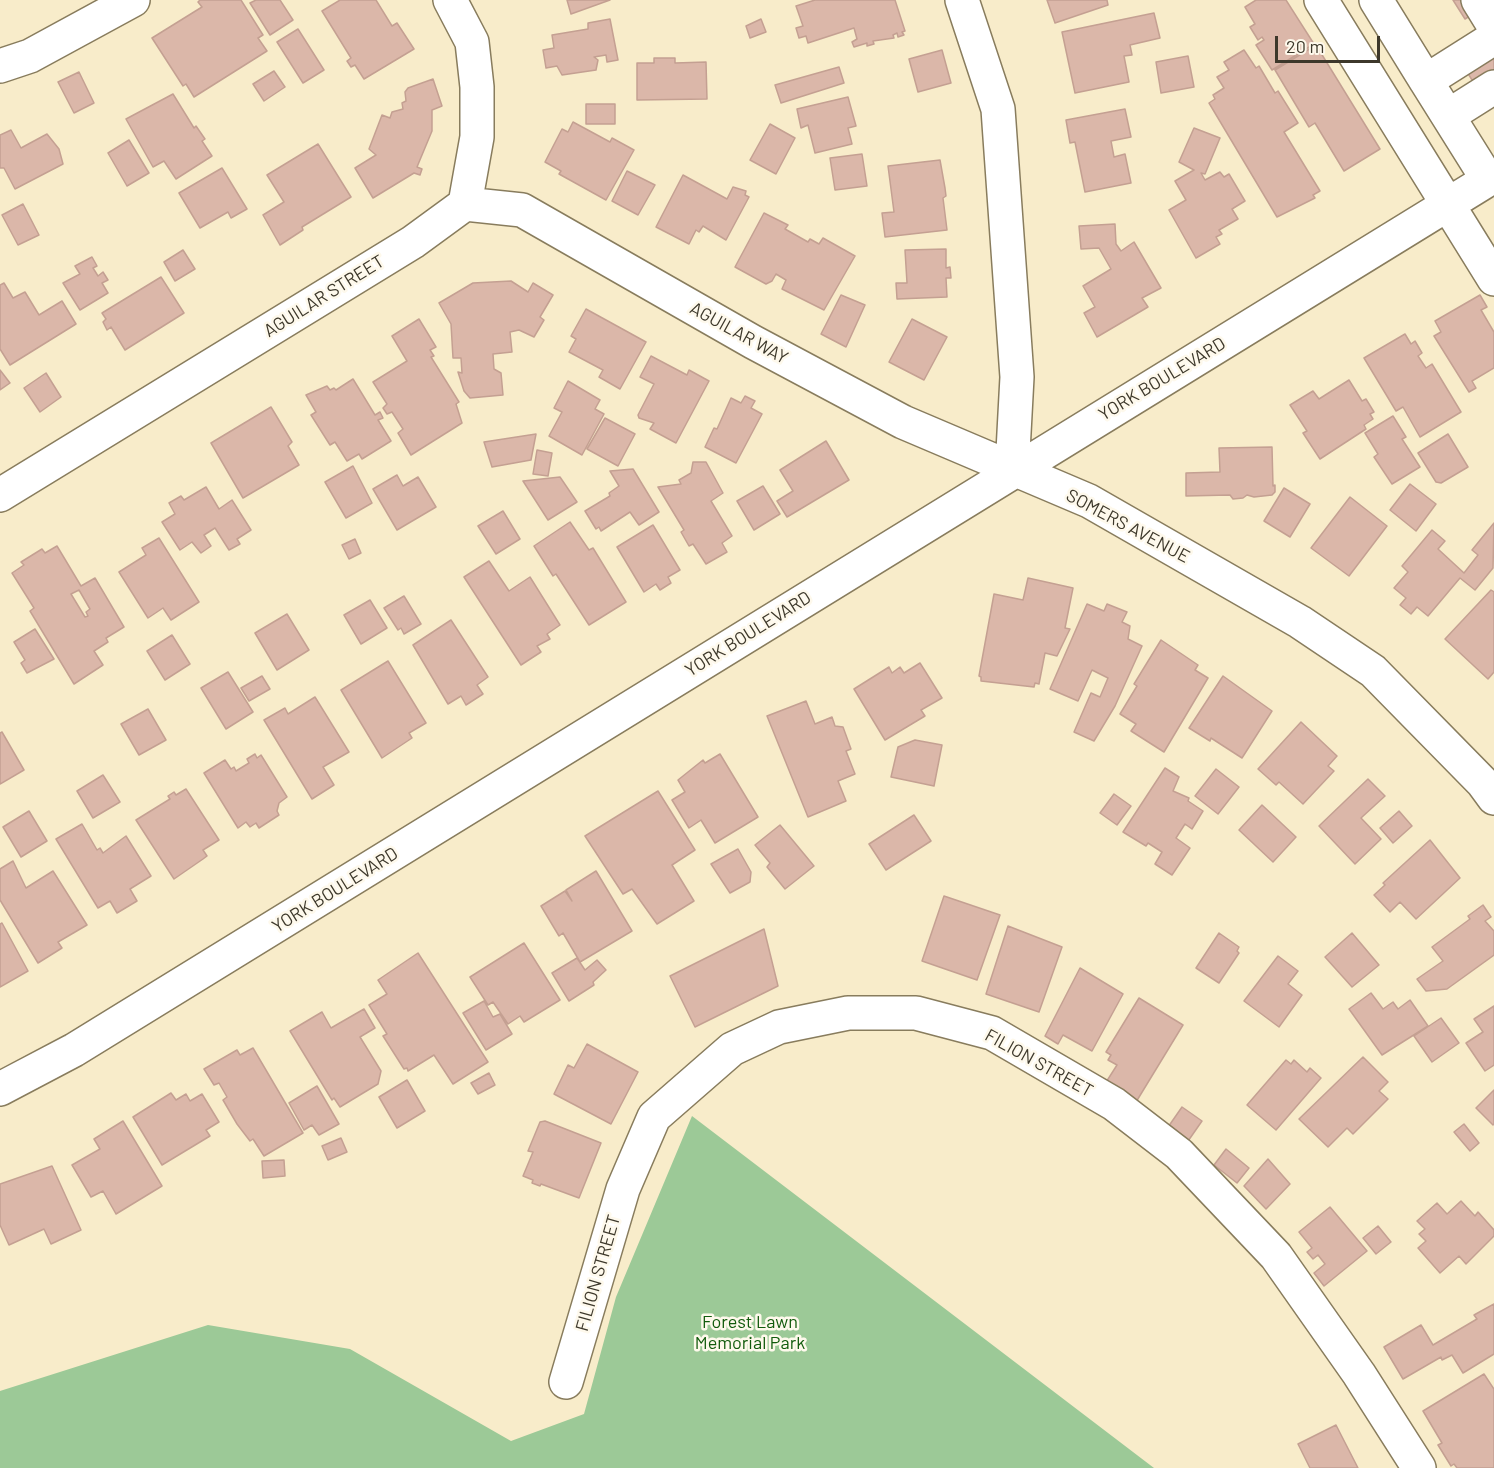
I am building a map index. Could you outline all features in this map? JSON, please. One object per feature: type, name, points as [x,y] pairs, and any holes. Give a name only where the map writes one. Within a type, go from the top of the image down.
[{"type":"street","points":[[0,66],[30,56],[133,0]]},
{"type":"street","points":[[450,0],[472,42],[477,87],[477,137],[465,204]]},
{"type":"street","points":[[962,0],[998,109],[1017,377],[1012,470]]},
{"type":"street","points":[[1321,0],[1494,279]]},
{"type":"street","points":[[1376,0],[1437,98],[1491,178]]},
{"type":"street","points":[[1478,0],[1494,26]]},
{"type":"street","points":[[1437,98],[1494,38]]},
{"type":"street","points":[[1437,98],[1494,62]]},
{"type":"street","points":[[1437,98],[1494,87]]},
{"type":"street","name":"YORK BOULEVARD","points":[[0,1089],[74,1050],[1012,470],[1491,178]]},
{"type":"street","name":"AGUILAR WAY","points":[[465,204],[522,210],[753,342],[903,422],[1012,470]]},
{"type":"street","name":"AGUILAR STREET","points":[[0,495],[403,248],[465,204]]},
{"type":"street","name":"SOMERS AVENUE","points":[[1012,470],[1089,501],[1300,622],[1364,665],[1484,783],[1494,798]]},
{"type":"street","name":"FILION STREET","points":[[566,1382],[623,1189],[654,1117],[732,1049],[779,1027],[848,1013],[916,1013],[992,1033],[1114,1104],[1179,1154],[1276,1256],[1359,1374],[1419,1468]]},
{"type":"green space","name":"Forest Lawn Memorial Park","points":[[692,1116],[1154,1468],[0,1468],[0,1391],[208,1325],[350,1349],[511,1441],[584,1414],[616,1297]]},
{"type":"building","points":[[200,0],[241,0],[263,35],[258,38],[267,51],[194,97],[186,84],[183,86],[152,38],[202,7],[198,2]]},
{"type":"building","points":[[256,0],[280,0],[293,20],[270,35],[250,3]]},
{"type":"building","points":[[340,0],[376,0],[392,26],[397,23],[414,49],[364,79],[355,65],[351,67],[347,61],[351,58],[322,11]]},
{"type":"building","points":[[567,0],[610,0],[571,14]]},
{"type":"building","points":[[815,0],[895,0],[905,31],[902,32],[904,35],[898,37],[897,33],[893,35],[894,38],[873,41],[874,44],[867,46],[867,43],[854,47],[852,42],[857,39],[854,28],[808,43],[806,36],[799,38],[796,28],[803,26],[796,6]]},
{"type":"building","points":[[1047,0],[1107,0],[1108,5],[1055,23]]},
{"type":"building","points":[[1256,0],[1286,0],[1314,44],[1272,70],[1256,45],[1264,40],[1262,37],[1258,40],[1250,27],[1255,24],[1245,7]]},
{"type":"building","points":[[1453,0],[1494,0],[1494,1],[1465,19]]},
{"type":"building","points":[[1154,13],[1160,38],[1130,45],[1132,55],[1124,56],[1129,82],[1075,93],[1062,32]]},
{"type":"building","points":[[610,19],[618,60],[607,62],[606,55],[594,57],[598,60],[596,70],[562,75],[557,66],[546,68],[543,50],[554,48],[552,35],[588,29],[588,23]]},
{"type":"building","points":[[761,19],[766,32],[750,38],[746,26]]},
{"type":"building","points":[[298,29],[324,70],[303,83],[277,42]]},
{"type":"building","points":[[1316,45],[1380,149],[1344,171],[1315,123],[1309,127],[1275,70]]},
{"type":"building","points":[[942,50],[951,83],[918,92],[909,59]]},
{"type":"building","points":[[1244,50],[1256,68],[1259,66],[1275,93],[1278,91],[1298,123],[1284,132],[1320,191],[1313,195],[1315,198],[1277,217],[1209,103],[1215,99],[1213,95],[1224,88],[1217,77],[1229,70],[1224,62]]},
{"type":"building","points":[[1494,50],[1494,95],[1485,101],[1464,67]]},
{"type":"building","points":[[1188,56],[1194,87],[1161,93],[1156,62]]},
{"type":"building","points":[[654,58],[675,58],[675,63],[706,62],[707,99],[637,100],[637,63],[654,63]]},
{"type":"building","points":[[839,67],[844,83],[781,103],[775,85]]},
{"type":"building","points":[[274,71],[285,87],[264,101],[253,84]]},
{"type":"building","points":[[79,72],[94,103],[74,113],[58,82]]},
{"type":"building","points":[[433,79],[442,106],[432,110],[432,131],[417,167],[422,169],[420,175],[414,173],[373,198],[355,168],[376,155],[369,149],[382,115],[390,118],[392,112],[403,109],[402,103],[406,101],[405,92],[408,88]]},
{"type":"building","points":[[173,94],[194,128],[196,126],[205,139],[202,141],[212,156],[176,179],[164,161],[153,167],[126,119]]},
{"type":"building","points":[[848,97],[856,126],[848,128],[852,144],[815,153],[808,125],[801,128],[797,109]]},
{"type":"building","points":[[586,104],[615,104],[615,124],[586,124]]},
{"type":"building","points":[[1125,109],[1131,137],[1111,141],[1114,157],[1125,154],[1131,183],[1085,192],[1075,142],[1070,143],[1066,120]]},
{"type":"building","points":[[573,122],[610,142],[612,138],[634,150],[606,200],[559,174],[561,171],[545,162],[562,129],[568,132]]},
{"type":"building","points":[[770,124],[795,138],[776,174],[750,160]]},
{"type":"building","points":[[1194,128],[1220,138],[1205,174],[1201,173],[1205,180],[1220,172],[1224,177],[1229,174],[1245,201],[1232,209],[1238,219],[1219,230],[1222,234],[1216,237],[1220,244],[1196,258],[1169,210],[1186,200],[1175,181],[1194,170],[1179,162]]},
{"type":"building","points":[[11,130],[21,148],[47,134],[59,149],[63,164],[15,189],[4,168],[0,168],[0,135]]},
{"type":"building","points":[[129,140],[149,173],[127,186],[108,153]]},
{"type":"building","points":[[318,144],[351,197],[302,227],[303,230],[280,245],[263,215],[284,202],[267,175]]},
{"type":"building","points":[[862,154],[867,186],[835,190],[830,158]]},
{"type":"building","points":[[940,160],[946,196],[943,198],[947,230],[885,237],[882,213],[894,212],[888,166]]},
{"type":"building","points":[[222,168],[247,209],[231,218],[228,212],[200,228],[179,193]]},
{"type":"building","points":[[627,171],[655,185],[638,215],[612,201]]},
{"type":"building","points":[[683,175],[727,199],[733,187],[746,191],[745,195],[749,197],[726,240],[703,226],[699,232],[696,230],[689,244],[656,227]]},
{"type":"building","points":[[23,204],[39,235],[18,245],[2,215]]},
{"type":"building","points":[[764,213],[788,225],[785,229],[808,242],[810,239],[819,244],[823,238],[855,256],[824,310],[782,289],[786,280],[776,274],[772,281],[766,284],[735,267]]},
{"type":"building","points":[[1115,224],[1116,244],[1121,251],[1134,242],[1161,288],[1142,298],[1148,307],[1097,337],[1084,313],[1095,307],[1083,286],[1111,269],[1099,248],[1081,249],[1079,226]]},
{"type":"building","points":[[946,249],[946,268],[950,267],[951,278],[946,278],[947,297],[897,299],[896,283],[907,283],[905,250]]},
{"type":"building","points":[[183,250],[195,269],[175,281],[164,262]]},
{"type":"building","points":[[92,257],[97,266],[93,268],[98,276],[103,272],[108,280],[102,283],[108,293],[80,310],[63,283],[80,274],[75,266]]},
{"type":"building","points":[[161,277],[184,313],[125,350],[111,327],[107,330],[103,322],[106,319],[102,313]]},
{"type":"building","points":[[511,281],[528,292],[533,283],[553,295],[540,317],[544,320],[534,337],[519,330],[510,332],[512,352],[493,354],[494,369],[501,373],[503,395],[470,398],[464,391],[458,372],[462,373],[461,358],[453,358],[451,324],[439,303],[473,283]]},
{"type":"building","points":[[4,283],[13,298],[25,292],[39,315],[62,301],[76,324],[10,365],[0,349],[0,285]]},
{"type":"building","points":[[841,295],[865,305],[846,347],[821,334]]},
{"type":"building","points":[[1480,295],[1487,307],[1481,310],[1494,332],[1494,368],[1472,381],[1476,388],[1469,392],[1434,336],[1441,332],[1435,321]]},
{"type":"building","points":[[586,309],[646,342],[620,389],[599,377],[603,370],[569,352],[576,339],[571,336]]},
{"type":"building","points":[[419,319],[436,347],[430,350],[434,356],[431,357],[459,402],[456,404],[462,423],[411,455],[398,433],[403,429],[392,412],[387,414],[383,408],[387,404],[373,382],[407,361],[392,336]]},
{"type":"building","points":[[912,319],[947,337],[924,380],[889,362]]},
{"type":"building","points":[[1405,334],[1411,344],[1415,341],[1422,353],[1418,356],[1426,368],[1432,364],[1461,412],[1420,437],[1403,407],[1396,411],[1364,358]]},
{"type":"building","points":[[651,356],[687,375],[689,370],[709,381],[676,443],[650,429],[654,423],[639,418],[638,415],[654,384],[640,377]]},
{"type":"building","points":[[0,370],[10,383],[0,390]]},
{"type":"building","points":[[46,373],[61,397],[40,412],[24,388]]},
{"type":"building","points":[[353,379],[375,415],[380,412],[383,418],[378,420],[391,441],[362,459],[359,454],[347,461],[335,442],[330,445],[311,415],[316,412],[306,395],[327,386],[330,390],[334,388],[336,390]]},
{"type":"building","points":[[1349,380],[1362,401],[1366,399],[1374,412],[1370,414],[1373,419],[1364,425],[1366,429],[1320,459],[1303,433],[1307,431],[1290,405],[1313,391],[1319,399]]},
{"type":"building","points":[[568,381],[600,400],[595,409],[604,414],[582,455],[549,436],[562,412],[554,408]]},
{"type":"building","points":[[745,396],[755,401],[751,408],[762,414],[736,463],[705,447],[714,428],[717,429],[731,398],[741,403]]},
{"type":"building","points":[[271,407],[292,442],[288,446],[299,465],[243,498],[211,443]]},
{"type":"building","points":[[1393,416],[1406,437],[1402,439],[1420,467],[1392,484],[1374,457],[1378,454],[1365,433]]},
{"type":"building","points":[[605,418],[635,434],[618,466],[587,449]]},
{"type":"building","points":[[536,434],[531,460],[492,467],[484,442]]},
{"type":"building","points":[[1448,434],[1468,467],[1441,483],[1436,482],[1418,453]]},
{"type":"building","points":[[826,441],[849,480],[787,517],[777,501],[793,491],[780,470]]},
{"type":"building","points":[[1272,447],[1275,492],[1272,495],[1254,497],[1247,495],[1233,499],[1230,495],[1186,496],[1186,473],[1220,472],[1219,448]]},
{"type":"building","points":[[537,450],[552,453],[548,476],[533,474]]},
{"type":"building","points":[[693,462],[706,462],[723,493],[711,501],[732,536],[722,543],[727,552],[706,564],[693,544],[689,546],[681,532],[684,530],[658,487],[681,484],[679,480],[691,473]]},
{"type":"building","points":[[353,466],[372,503],[346,518],[325,482]]},
{"type":"building","points":[[633,469],[659,512],[639,525],[630,512],[601,531],[599,527],[596,529],[585,511],[610,496],[609,493],[619,486],[610,471]]},
{"type":"building","points":[[397,475],[403,486],[418,477],[436,507],[397,530],[373,489]]},
{"type":"building","points":[[560,477],[577,502],[548,520],[523,481]]},
{"type":"building","points":[[1410,484],[1436,504],[1416,531],[1390,510]]},
{"type":"building","points":[[763,486],[780,514],[754,530],[737,501]]},
{"type":"building","points":[[206,487],[219,509],[232,500],[251,530],[237,539],[240,544],[229,550],[215,528],[204,535],[211,546],[201,553],[192,542],[180,550],[162,522],[175,514],[169,503],[181,496],[184,500]]},
{"type":"building","points":[[1284,488],[1310,504],[1290,537],[1264,521]]},
{"type":"building","points":[[1350,497],[1387,526],[1349,576],[1311,548]]},
{"type":"building","points":[[503,511],[520,539],[496,554],[478,526]]},
{"type":"building","points":[[570,522],[589,550],[593,548],[626,602],[589,625],[556,574],[553,576],[534,546]]},
{"type":"building","points":[[1494,523],[1493,568],[1475,590],[1460,578],[1428,616],[1417,607],[1411,614],[1400,605],[1406,598],[1394,588],[1408,572],[1402,566],[1432,530],[1445,541],[1438,549],[1464,573],[1478,555],[1472,550]]},
{"type":"building","points":[[653,525],[680,570],[668,577],[671,583],[660,590],[656,584],[644,592],[617,547]]},
{"type":"building","points":[[159,538],[199,602],[171,620],[163,608],[148,618],[119,572],[146,555],[142,548]]},
{"type":"building","points":[[355,539],[361,553],[349,559],[342,545]]},
{"type":"building","points":[[57,546],[81,586],[95,578],[124,627],[106,638],[108,642],[94,651],[103,665],[74,684],[30,611],[34,608],[12,573],[24,565],[21,562],[42,549],[45,553]],"holes":[[[79,590],[90,609],[86,612],[88,616],[85,617],[71,594]]]},
{"type":"building","points":[[489,561],[509,591],[530,577],[560,625],[547,634],[550,639],[537,646],[541,652],[521,665],[464,577]]},
{"type":"building","points":[[1028,578],[1073,588],[1065,628],[1070,629],[1057,656],[1045,653],[1039,684],[1035,683],[1034,687],[981,681],[979,676],[994,594],[1023,600]]},
{"type":"building","points":[[1491,590],[1494,592],[1494,672],[1488,679],[1445,639]]},
{"type":"building","points":[[404,596],[421,624],[404,634],[401,628],[398,630],[384,608]]},
{"type":"building","points":[[370,600],[387,628],[361,644],[344,615]]},
{"type":"building","points":[[1087,604],[1104,611],[1107,604],[1127,612],[1122,622],[1130,626],[1128,639],[1142,646],[1115,706],[1094,741],[1074,732],[1091,693],[1100,697],[1108,678],[1092,670],[1078,701],[1050,689]]},
{"type":"building","points":[[287,614],[309,650],[277,670],[255,633]]},
{"type":"building","points":[[451,620],[488,677],[477,685],[483,694],[466,705],[461,696],[448,704],[413,645]]},
{"type":"building","points":[[35,629],[54,659],[27,673],[21,663],[25,660],[14,642]]},
{"type":"building","points":[[172,635],[190,664],[165,680],[147,651]]},
{"type":"building","points":[[1161,640],[1198,665],[1195,670],[1208,678],[1164,752],[1131,731],[1136,724],[1120,714],[1137,686],[1134,684]]},
{"type":"building","points":[[388,661],[426,723],[409,733],[412,738],[382,758],[341,690]]},
{"type":"building","points":[[920,663],[942,698],[921,710],[925,716],[885,740],[854,689],[889,667],[892,673],[900,667],[904,673]]},
{"type":"building","points":[[228,672],[253,712],[226,729],[201,688]]},
{"type":"building","points":[[262,676],[270,689],[249,701],[241,688]]},
{"type":"building","points":[[1223,676],[1272,711],[1242,758],[1211,738],[1210,741],[1189,728]]},
{"type":"building","points":[[315,697],[349,752],[323,767],[334,785],[312,799],[264,720],[285,708],[288,714]]},
{"type":"building","points":[[806,701],[815,724],[832,717],[835,726],[843,727],[851,749],[846,751],[855,774],[838,781],[846,801],[808,817],[767,716]]},
{"type":"building","points":[[148,709],[166,740],[139,755],[121,724]]},
{"type":"building","points":[[1301,722],[1337,756],[1328,766],[1334,771],[1303,804],[1279,782],[1276,785],[1258,769]]},
{"type":"building","points":[[2,732],[24,770],[0,784],[0,733]]},
{"type":"building","points":[[915,740],[942,745],[934,786],[891,777],[898,747]]},
{"type":"building","points":[[255,754],[257,758],[261,755],[287,797],[279,803],[277,811],[279,815],[259,828],[256,823],[250,827],[246,822],[238,828],[204,773],[225,760],[231,769],[234,767],[236,771],[249,763],[247,759]]},
{"type":"building","points":[[720,754],[758,817],[715,843],[701,820],[689,828],[672,800],[685,792],[678,780],[703,760],[705,763]]},
{"type":"building","points":[[1165,768],[1179,777],[1173,791],[1189,798],[1188,801],[1203,811],[1192,829],[1185,824],[1176,838],[1190,848],[1172,875],[1155,864],[1162,852],[1148,843],[1146,846],[1123,832]]},
{"type":"building","points":[[1216,769],[1239,787],[1218,814],[1195,796]]},
{"type":"building","points":[[103,775],[120,802],[93,818],[77,791]]},
{"type":"building","points":[[1368,779],[1385,796],[1361,818],[1381,839],[1355,864],[1319,826]]},
{"type":"building","points":[[186,789],[219,840],[203,850],[207,856],[174,879],[136,820],[170,799],[168,796],[174,792],[176,795]]},
{"type":"building","points":[[658,791],[695,850],[672,865],[694,901],[657,924],[632,889],[623,894],[585,836]]},
{"type":"building","points":[[1114,794],[1131,806],[1117,825],[1100,813]]},
{"type":"building","points":[[1262,805],[1296,837],[1273,862],[1239,830]]},
{"type":"building","points":[[29,811],[47,841],[21,857],[3,827]]},
{"type":"building","points":[[1399,811],[1412,826],[1393,843],[1380,828]]},
{"type":"building","points":[[914,815],[931,841],[886,870],[869,844]]},
{"type":"building","points":[[82,824],[97,850],[100,848],[103,853],[126,836],[151,876],[130,889],[137,901],[117,913],[110,901],[98,908],[56,839]]},
{"type":"building","points":[[780,825],[814,866],[785,889],[767,867],[770,863],[755,845]]},
{"type":"building","points":[[1430,840],[1460,878],[1416,919],[1400,902],[1390,912],[1374,895],[1385,885],[1383,883]]},
{"type":"building","points":[[738,849],[751,872],[750,882],[730,893],[711,864]]},
{"type":"building","points":[[13,861],[26,888],[53,871],[87,925],[58,942],[62,948],[38,963],[0,900],[0,869]]},
{"type":"building","points":[[596,871],[632,931],[580,962],[563,933],[559,936],[541,906],[565,891],[572,901],[566,890]]},
{"type":"building","points":[[944,896],[1000,915],[977,980],[922,961]]},
{"type":"building","points":[[1483,905],[1491,917],[1485,921],[1494,931],[1494,955],[1447,989],[1426,991],[1417,979],[1443,961],[1432,947],[1470,919],[1468,916]]},
{"type":"building","points":[[2,923],[28,971],[0,987],[0,924]]},
{"type":"building","points":[[1008,926],[1062,947],[1039,1012],[986,994]]},
{"type":"building","points":[[764,929],[778,986],[695,1027],[670,976]]},
{"type":"building","points":[[1219,933],[1239,947],[1237,951],[1239,953],[1219,983],[1196,968]]},
{"type":"building","points":[[1352,933],[1379,965],[1352,987],[1325,957]]},
{"type":"building","points":[[524,943],[560,1000],[524,1022],[520,1016],[508,1024],[493,1002],[488,1005],[470,977]]},
{"type":"building","points":[[418,953],[488,1062],[453,1084],[434,1055],[408,1071],[407,1068],[404,1069],[383,1036],[387,1034],[369,1005],[387,994],[378,980]]},
{"type":"building","points":[[1278,956],[1298,971],[1288,984],[1302,995],[1279,1027],[1244,1001]]},
{"type":"building","points":[[577,958],[585,970],[597,960],[606,970],[593,982],[594,985],[569,1001],[552,973]]},
{"type":"building","points":[[1080,968],[1123,994],[1092,1051],[1063,1035],[1058,1044],[1045,1036]]},
{"type":"building","points":[[1371,993],[1383,1009],[1393,1002],[1398,1009],[1410,1000],[1428,1026],[1382,1055],[1349,1009]]},
{"type":"building","points":[[1139,998],[1183,1025],[1133,1107],[1103,1087],[1117,1065],[1108,1060],[1111,1055],[1106,1052]]},
{"type":"building","points":[[484,1001],[493,1017],[500,1014],[512,1034],[486,1050],[463,1013]]},
{"type":"building","points":[[1494,1006],[1494,1065],[1485,1071],[1466,1043],[1483,1032],[1474,1019]]},
{"type":"building","points":[[364,1009],[375,1028],[360,1037],[381,1071],[378,1084],[340,1107],[334,1098],[332,1100],[290,1031],[322,1012],[331,1028]]},
{"type":"building","points":[[1441,1018],[1459,1043],[1432,1062],[1414,1036]]},
{"type":"building","points":[[587,1044],[638,1072],[611,1124],[554,1094],[568,1065],[574,1068]]},
{"type":"building","points":[[253,1048],[303,1133],[264,1156],[253,1139],[250,1141],[237,1124],[223,1100],[227,1097],[219,1083],[214,1085],[204,1069],[237,1050],[240,1055]]},
{"type":"building","points":[[1363,1057],[1388,1082],[1379,1091],[1388,1099],[1353,1134],[1347,1128],[1328,1147],[1299,1119]]},
{"type":"building","points":[[1286,1060],[1291,1064],[1294,1060],[1307,1072],[1310,1068],[1321,1078],[1276,1130],[1247,1105]]},
{"type":"building","points":[[489,1073],[495,1085],[478,1094],[471,1083]]},
{"type":"building","points":[[407,1080],[425,1111],[397,1128],[379,1097]]},
{"type":"building","points":[[317,1086],[339,1124],[319,1135],[312,1125],[304,1130],[289,1103]]},
{"type":"building","points":[[1494,1090],[1494,1124],[1493,1125],[1476,1108]]},
{"type":"building","points":[[171,1093],[176,1100],[186,1094],[190,1101],[202,1094],[219,1122],[206,1130],[210,1136],[162,1165],[133,1117]]},
{"type":"building","points":[[1182,1107],[1202,1121],[1186,1144],[1166,1130]]},
{"type":"building","points":[[123,1121],[162,1186],[116,1214],[103,1191],[91,1197],[72,1165],[100,1149],[94,1139]]},
{"type":"building","points":[[545,1121],[601,1143],[579,1198],[532,1183],[533,1180],[523,1176],[533,1152],[528,1151],[540,1122]]},
{"type":"building","points":[[1464,1124],[1479,1143],[1470,1151],[1454,1132]]},
{"type":"building","points":[[341,1138],[347,1152],[328,1160],[322,1146]]},
{"type":"building","points":[[1226,1149],[1249,1168],[1237,1183],[1214,1165]]},
{"type":"building","points":[[1268,1159],[1290,1184],[1266,1209],[1244,1186]]},
{"type":"building","points":[[284,1160],[285,1176],[263,1178],[262,1161]]},
{"type":"building","points":[[52,1166],[81,1230],[51,1244],[44,1229],[9,1245],[0,1225],[0,1184]]},
{"type":"building","points":[[1461,1201],[1475,1216],[1478,1212],[1494,1230],[1494,1236],[1466,1264],[1459,1256],[1440,1273],[1418,1248],[1426,1241],[1419,1234],[1425,1229],[1417,1221],[1437,1203],[1447,1214]]},
{"type":"building","points":[[1330,1207],[1367,1251],[1324,1286],[1314,1273],[1325,1264],[1318,1255],[1313,1259],[1307,1252],[1312,1248],[1299,1232]]},
{"type":"building","points":[[1378,1226],[1391,1242],[1376,1254],[1363,1238]]},
{"type":"building","points":[[1494,1304],[1494,1354],[1463,1373],[1452,1355],[1442,1360],[1441,1357],[1403,1379],[1384,1347],[1421,1325],[1433,1345],[1477,1319],[1474,1315]]},
{"type":"building","points":[[1484,1374],[1494,1389],[1494,1468],[1457,1468],[1454,1464],[1451,1466],[1438,1445],[1442,1443],[1423,1411]]},
{"type":"building","points":[[1336,1425],[1358,1468],[1310,1468],[1298,1444]]}]
